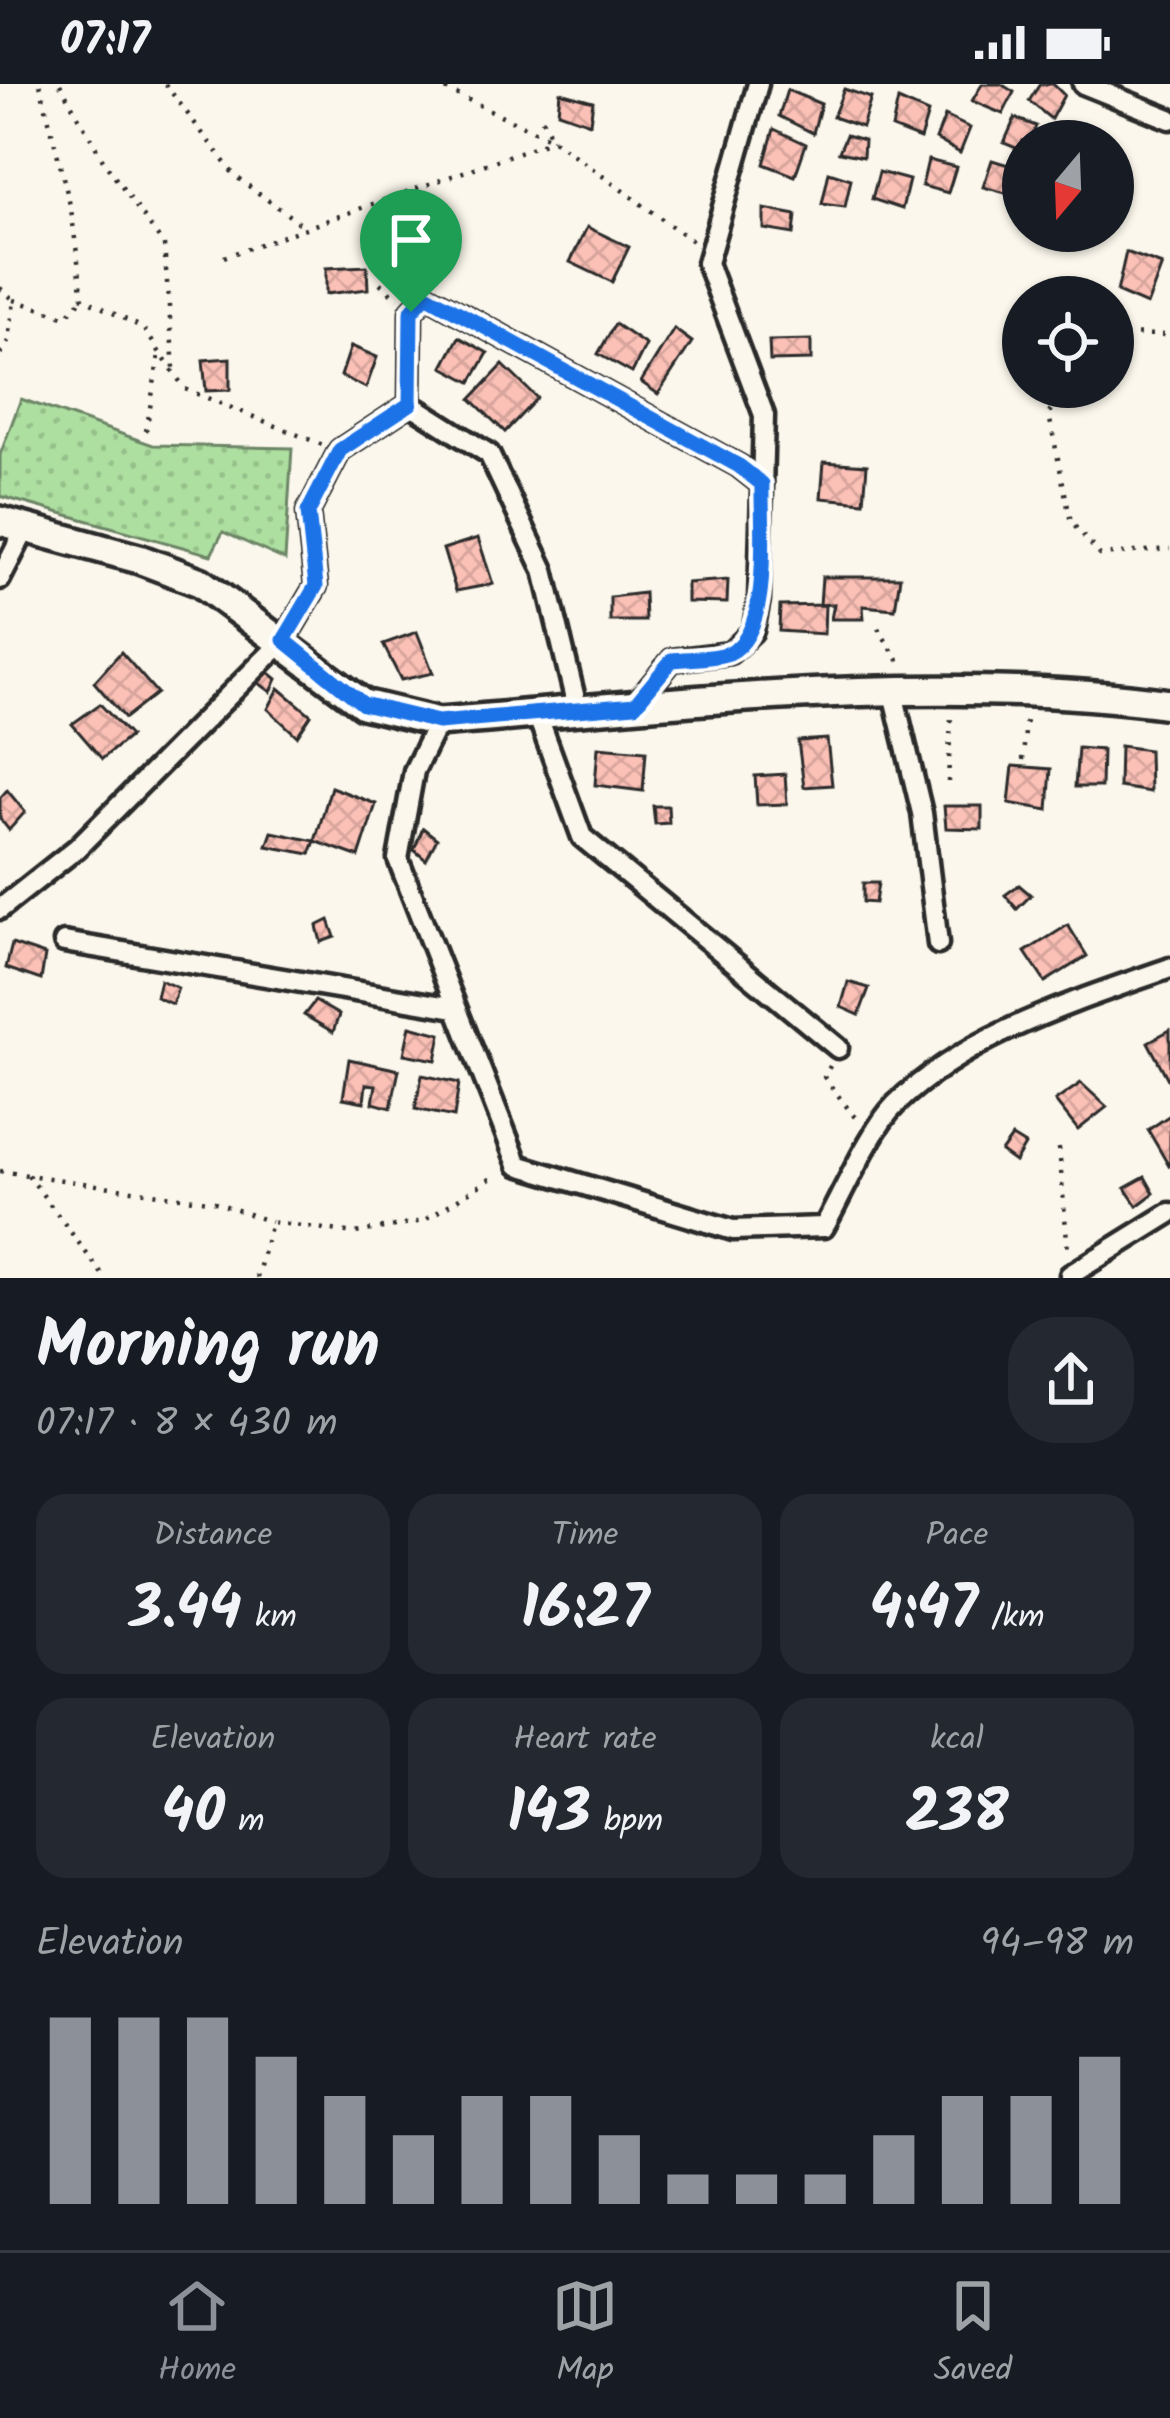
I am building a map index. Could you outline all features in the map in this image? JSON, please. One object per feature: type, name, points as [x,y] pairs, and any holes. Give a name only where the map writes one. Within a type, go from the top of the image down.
[{"type":"street","points":[[635,705],[672,660],[730,652],[753,631],[759,599],[764,415],[707,263],[758,84]]},
{"type":"street","points":[[1083,84],[1170,119]]},
{"type":"street","points":[[410,404],[411,312],[426,295],[739,466],[762,484]]},
{"type":"street","points":[[0,909],[77,848],[284,640],[316,586],[308,512],[340,450],[410,404]]},
{"type":"street","points":[[410,404],[489,454],[544,570],[578,711]]},
{"type":"street","points":[[0,579],[13,524],[200,582],[284,640],[363,704],[438,722],[635,705],[900,692],[1028,694],[1170,704]]},
{"type":"street","points":[[900,692],[922,813],[938,944]]},
{"type":"street","points":[[537,714],[582,837],[838,1048]]},
{"type":"street","points":[[438,722],[414,771],[398,859],[518,1165],[733,1230],[824,1226],[893,1108],[953,1061],[1011,1030],[1170,968]]},
{"type":"street","points":[[64,942],[455,1008]]},
{"type":"street","points":[[1070,1275],[1170,1213]]},
{"type":"street","points":[[1070,1275],[1095,1278]]},
{"type":"path","points":[[40,84],[70,209],[83,298]]},
{"type":"path","points":[[60,84],[106,165],[164,244],[174,374]]},
{"type":"path","points":[[165,84],[236,176],[306,228]]},
{"type":"path","points":[[434,84],[553,140],[693,240],[707,263]]},
{"type":"path","points":[[542,119],[553,140]]},
{"type":"path","points":[[224,256],[553,140]]},
{"type":"path","points":[[404,193],[408,239],[426,295]]},
{"type":"path","points":[[0,288],[14,300],[66,317],[83,298]]},
{"type":"path","points":[[83,298],[142,328],[185,389],[340,450]]},
{"type":"path","points":[[0,355],[9,341],[14,300]]},
{"type":"path","points":[[1134,334],[1170,335]]},
{"type":"path","points":[[146,430],[159,352]]},
{"type":"path","points":[[1051,408],[1071,522],[1100,554],[1170,549]]},
{"type":"path","points":[[878,628],[902,658],[900,692]]},
{"type":"path","points":[[948,782],[953,692]]},
{"type":"path","points":[[1023,760],[1028,694]]},
{"type":"path","points":[[838,1048],[824,1077],[874,1141]]},
{"type":"path","points":[[1058,1148],[1070,1275]]},
{"type":"path","points":[[0,1171],[215,1202],[271,1222],[355,1233],[423,1221],[518,1165]]},
{"type":"path","points":[[28,1175],[105,1278]]},
{"type":"path","points":[[257,1278],[271,1222]]},
{"type":"green space","points":[[21,399],[153,445],[292,448],[285,560],[223,532],[211,555],[0,496],[0,455]]},
{"type":"building","points":[[982,84],[1001,84],[1014,92],[1003,114],[972,101]]},
{"type":"building","points":[[1040,84],[1053,84],[1064,95],[1051,119],[1029,101]]},
{"type":"building","points":[[844,89],[871,98],[862,127],[833,117]]},
{"type":"building","points":[[787,90],[821,104],[813,133],[779,116]]},
{"type":"building","points":[[560,92],[593,101],[590,123],[558,112]]},
{"type":"building","points":[[898,100],[928,113],[920,139],[892,128]]},
{"type":"building","points":[[945,116],[970,128],[960,153],[936,139]]},
{"type":"building","points":[[774,129],[806,144],[795,176],[764,164]]},
{"type":"building","points":[[846,135],[864,140],[863,157],[839,152]]},
{"type":"building","points":[[928,160],[956,167],[948,193],[922,186]]},
{"type":"building","points":[[992,160],[1002,163],[1002,192],[983,187]]},
{"type":"building","points":[[829,172],[851,179],[845,207],[822,204]]},
{"type":"building","points":[[879,172],[909,180],[902,209],[872,199]]},
{"type":"building","points":[[764,209],[796,215],[794,234],[764,229]]},
{"type":"building","points":[[587,227],[629,247],[612,282],[570,262]]},
{"type":"building","points":[[1126,252],[1162,265],[1147,305],[1134,299],[1134,276],[1121,276]]},
{"type":"building","points":[[367,266],[368,289],[326,294],[326,268]]},
{"type":"building","points":[[615,324],[646,345],[632,373],[598,354]]},
{"type":"building","points":[[674,329],[692,342],[658,394],[641,382]]},
{"type":"building","points":[[459,337],[488,353],[471,382],[443,367]]},
{"type":"building","points":[[811,340],[811,360],[770,361],[769,341]]},
{"type":"building","points":[[351,346],[377,357],[366,388],[341,376]]},
{"type":"building","points":[[230,358],[230,390],[206,391],[203,360]]},
{"type":"building","points":[[503,365],[537,398],[505,432],[471,399]]},
{"type":"building","points":[[824,462],[867,465],[864,502],[821,498]]},
{"type":"building","points":[[478,538],[493,584],[456,591],[443,549]]},
{"type":"building","points":[[822,577],[900,577],[895,609],[863,606],[864,619],[831,619],[834,604],[820,605]]},
{"type":"building","points":[[728,580],[727,603],[687,602],[687,583]]},
{"type":"building","points":[[644,593],[645,621],[610,621],[610,597]]},
{"type":"building","points":[[825,605],[824,634],[779,631],[780,606]]},
{"type":"building","points":[[417,632],[433,673],[401,680],[383,644]]},
{"type":"building","points":[[121,652],[157,693],[125,718],[94,682]]},
{"type":"building","points":[[266,670],[277,679],[271,692],[256,681]]},
{"type":"building","points":[[279,688],[311,715],[297,736],[268,709]]},
{"type":"building","points":[[100,704],[130,736],[102,759],[72,724]]},
{"type":"building","points":[[827,739],[832,785],[804,787],[798,741]]},
{"type":"building","points":[[1120,746],[1149,750],[1150,792],[1119,787]]},
{"type":"building","points":[[598,747],[646,751],[643,791],[595,785]]},
{"type":"building","points":[[1078,748],[1102,750],[1101,787],[1075,787]]},
{"type":"building","points":[[1013,766],[1051,769],[1048,810],[1009,803]]},
{"type":"building","points":[[785,774],[787,804],[757,805],[755,776]]},
{"type":"building","points":[[331,787],[376,804],[359,857],[315,841]]},
{"type":"building","points":[[7,790],[25,812],[9,830],[0,819],[0,798]]},
{"type":"building","points":[[653,806],[668,806],[669,823],[655,824]]},
{"type":"building","points":[[944,806],[982,806],[982,829],[946,828]]},
{"type":"building","points":[[423,828],[437,839],[426,860],[414,850]]},
{"type":"building","points":[[272,832],[315,841],[310,854],[267,846]]},
{"type":"building","points":[[863,883],[878,883],[875,903],[863,902]]},
{"type":"building","points":[[1019,885],[1031,895],[1017,909],[1005,895]]},
{"type":"building","points":[[329,920],[335,937],[321,942],[317,926]]},
{"type":"building","points":[[1068,925],[1087,956],[1045,982],[1025,952]]},
{"type":"building","points":[[12,944],[45,955],[41,980],[6,968]]},
{"type":"building","points":[[160,980],[178,988],[172,1004],[156,997]]},
{"type":"building","points":[[848,982],[869,988],[859,1015],[841,1007]]},
{"type":"building","points":[[315,1001],[339,1015],[333,1032],[304,1015]]},
{"type":"building","points":[[410,1026],[441,1034],[436,1060],[404,1054]]},
{"type":"building","points":[[1170,1030],[1170,1083],[1148,1042]]},
{"type":"building","points":[[349,1059],[399,1070],[391,1108],[373,1103],[376,1085],[366,1084],[364,1102],[343,1098]]},
{"type":"building","points":[[422,1075],[459,1083],[454,1117],[415,1109]]},
{"type":"building","points":[[1081,1083],[1107,1107],[1078,1130],[1055,1101]]},
{"type":"building","points":[[1170,1115],[1170,1165],[1169,1166],[1148,1130]]},
{"type":"building","points":[[1012,1137],[1025,1145],[1015,1162],[1001,1152]]},
{"type":"building","points":[[1145,1177],[1154,1193],[1137,1206],[1125,1188]]},
{"type":"route","points":[[426,295],[739,466],[762,484],[759,599],[753,631],[730,652],[672,660],[635,705],[438,722],[363,704],[284,640],[316,586],[308,512],[340,450],[410,404],[407,343],[411,312],[426,295]]}]
